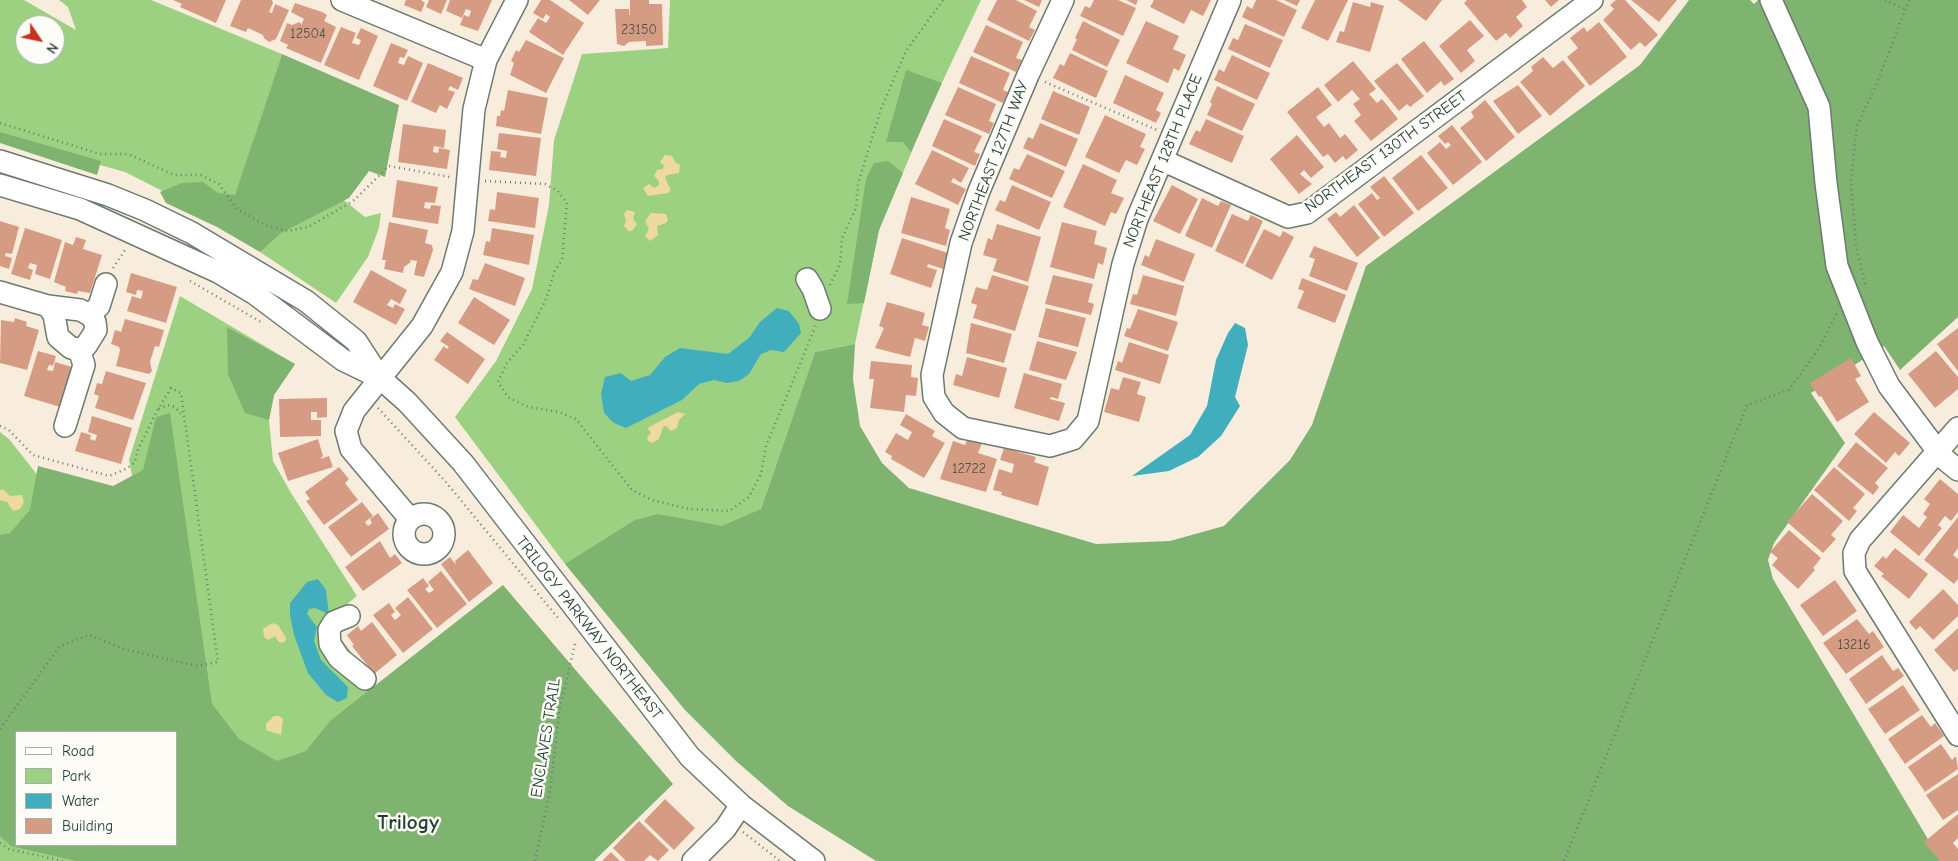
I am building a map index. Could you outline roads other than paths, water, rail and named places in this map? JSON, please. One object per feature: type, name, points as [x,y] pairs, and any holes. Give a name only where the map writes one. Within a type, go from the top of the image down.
[{"type":"street","points":[[342,0],[486,60]]},
{"type":"street","points":[[410,519],[351,449],[348,441],[348,421],[422,326],[452,272],[463,231],[474,109],[486,60],[517,0]]},
{"type":"street","name":"NORTHEAST 127TH WAY","points":[[1063,0],[1028,75],[979,191],[961,244],[932,375],[934,397],[944,413],[964,428],[1050,446],[1072,439]]},
{"type":"street","name":"NORTHEAST 128TH PLACE","points":[[1072,439],[1088,421],[1123,264],[1136,219],[1230,0]]},
{"type":"street","name":"NORTHEAST 130TH STREET","points":[[1162,160],[1308,213],[1592,0]]},
{"type":"street","points":[[1771,0],[1819,107],[1826,183],[1837,266],[1867,342],[1889,386],[1938,452],[1958,470]]},
{"type":"street","name":"TRILOGY PARKWAY NORTHEAST","points":[[0,161],[108,195],[145,210],[200,238],[313,307],[356,341],[380,378],[407,402],[463,463],[690,757],[741,805],[814,861]]},
{"type":"street","name":"TRILOGY PARKWAY NORTHEAST","points":[[0,185],[80,209],[218,272],[255,294],[343,360],[380,378]]},
{"type":"street","points":[[807,279],[813,288],[820,309]]},
{"type":"street","points":[[90,315],[99,306],[106,284]]},
{"type":"street","points":[[0,292],[48,306],[80,310],[90,315],[95,322],[96,330],[86,346],[79,349],[71,348],[58,337],[54,315],[48,306]]},
{"type":"street","points":[[65,426],[84,365],[79,349]]},
{"type":"street","points":[[1958,428],[1860,540],[1854,554],[1855,571],[1958,735]]},
{"type":"street","points":[[349,616],[334,622],[329,630],[330,644],[339,658],[365,679]]},
{"type":"street","points":[[693,861],[725,829],[741,805]]},
{"type":"water","points":[[777,308],[789,311],[799,324],[801,333],[784,352],[771,350],[761,354],[749,374],[739,381],[727,383],[714,380],[699,384],[682,400],[626,428],[614,423],[604,413],[601,394],[605,377],[621,373],[631,381],[650,375],[665,357],[680,348],[728,354],[749,338],[760,322]]},
{"type":"water","points":[[1235,323],[1245,328],[1248,345],[1235,397],[1240,406],[1221,436],[1198,457],[1169,471],[1132,476],[1190,435],[1207,406],[1216,360],[1228,333]]},
{"type":"water","points":[[318,579],[326,590],[329,614],[315,608],[309,609],[307,614],[317,627],[314,641],[321,660],[348,687],[347,698],[338,702],[326,695],[308,673],[294,635],[290,615],[290,603],[307,582]]},
{"type":"district","name":"Trilogy","points":[[408,823]]}]
